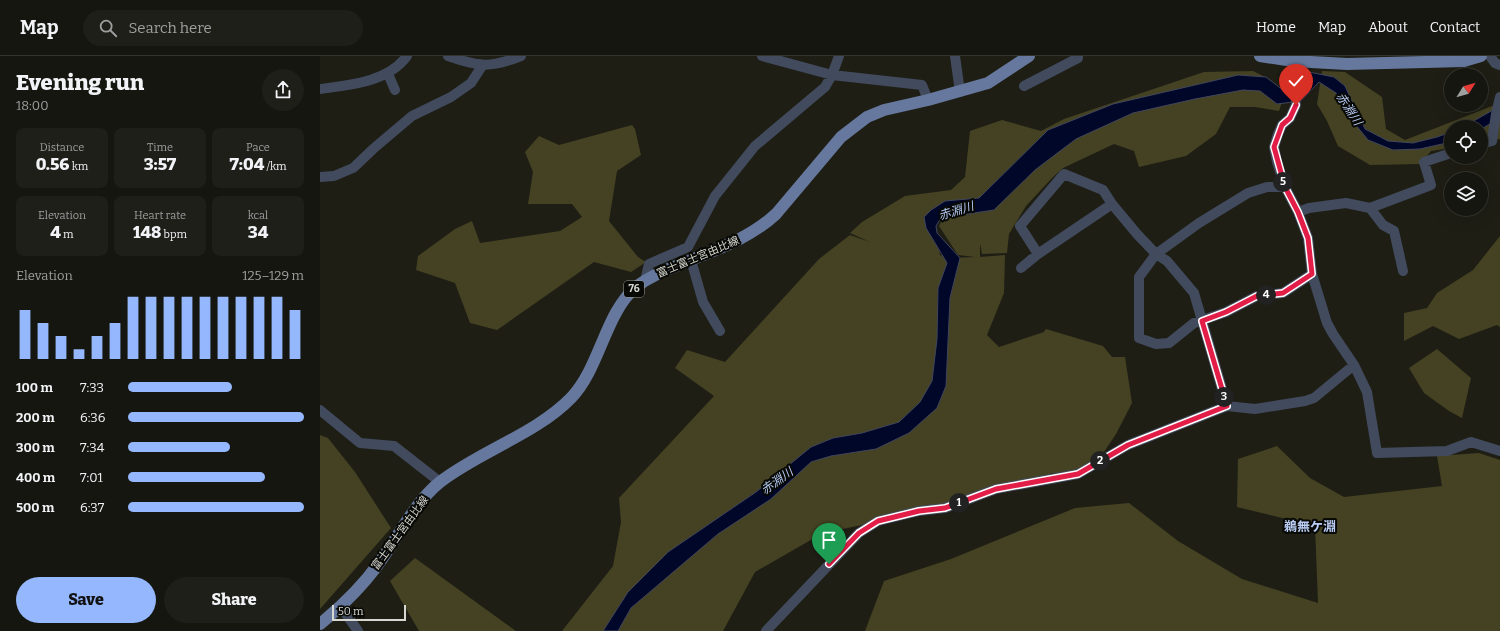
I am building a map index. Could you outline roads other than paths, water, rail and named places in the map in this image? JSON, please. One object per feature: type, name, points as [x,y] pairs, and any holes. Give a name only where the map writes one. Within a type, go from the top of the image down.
[{"type":"main road","name":"富士富士宮由比線","points":[[320,624],[341,607],[364,583],[419,504],[440,482],[457,470],[543,420],[572,397],[587,376],[620,307],[628,296],[644,280],[746,236],[768,222],[841,138],[867,117],[884,110],[960,92],[988,83],[1028,56]]},
{"type":"main road","points":[[1260,56],[1293,61],[1347,64],[1464,61],[1481,56]]},
{"type":"street","points":[[320,89],[344,86],[388,74],[407,56]]},
{"type":"street","points":[[448,56],[482,66],[506,62],[522,56]]},
{"type":"street","points":[[762,56],[832,75],[922,85],[928,100]]},
{"type":"street","points":[[644,280],[649,264],[688,247],[715,196],[755,146],[825,87],[832,75],[838,56]]},
{"type":"street","points":[[955,56],[960,92]]},
{"type":"street","points":[[1024,86],[1078,58],[1078,56]]},
{"type":"street","points":[[1490,56],[1495,63],[1500,65]]},
{"type":"street","points":[[1293,61],[1296,100],[1290,118],[1282,125],[1274,147],[1285,187],[1298,212],[1308,238],[1312,274],[1327,323],[1354,365],[1367,392],[1377,453],[1447,451],[1471,442],[1500,451]]},
{"type":"street","points":[[320,177],[334,176],[353,168],[412,116],[451,97],[471,83],[482,66]]},
{"type":"street","points":[[388,74],[395,90]]},
{"type":"street","points":[[1488,142],[1492,141],[1499,101]]},
{"type":"street","points":[[1298,212],[1309,208],[1346,203],[1370,208],[1431,185],[1424,162],[1444,155]]},
{"type":"street","points":[[1038,254],[1020,226],[1064,174],[1103,190],[1112,204],[1156,254],[1167,261],[1194,293],[1227,406]]},
{"type":"street","points":[[1285,187],[1267,187],[1248,193],[1199,223],[1156,254],[1139,277],[1139,338],[1156,344],[1169,343],[1194,323],[1226,312],[1257,296],[1283,293],[1312,274]]},
{"type":"street","points":[[1021,268],[1038,254],[1112,204]]},
{"type":"street","points":[[1370,208],[1383,225],[1394,230],[1403,271]]},
{"type":"street","points":[[691,260],[703,302],[720,331]]},
{"type":"street","points":[[766,631],[859,533],[878,521],[919,511],[945,508],[996,489],[1078,474],[1128,445],[1227,406],[1255,409],[1305,401],[1314,398],[1354,365]]},
{"type":"street","points":[[320,410],[360,443],[394,446],[440,482]]},
{"type":"street","points":[[341,607],[358,631]]},
{"type":"water","name":"赤淵川","points":[[1309,72],[1334,77],[1345,86],[1365,129],[1388,141],[1413,143],[1444,134],[1444,144],[1420,149],[1393,150],[1368,140],[1351,119],[1336,93],[1319,82],[1301,101],[1277,104],[1260,91],[1243,90],[1133,113],[1076,139],[1035,170],[994,210],[941,218],[936,226],[937,233],[960,258],[950,298],[946,386],[937,408],[909,433],[876,449],[831,456],[811,462],[771,499],[718,534],[631,608],[618,631],[603,631],[628,592],[668,552],[756,492],[811,447],[833,438],[862,433],[899,422],[920,402],[932,381],[937,339],[938,288],[947,263],[926,228],[924,217],[931,210],[945,201],[979,198],[1048,130],[1113,104],[1238,75],[1266,77],[1288,94],[1303,87]]},
{"type":"water","points":[[1500,106],[1500,118],[1488,125],[1488,120],[1475,120]]},
{"type":"district","name":"鵜無ケ淵","points":[[1310,526]]}]
